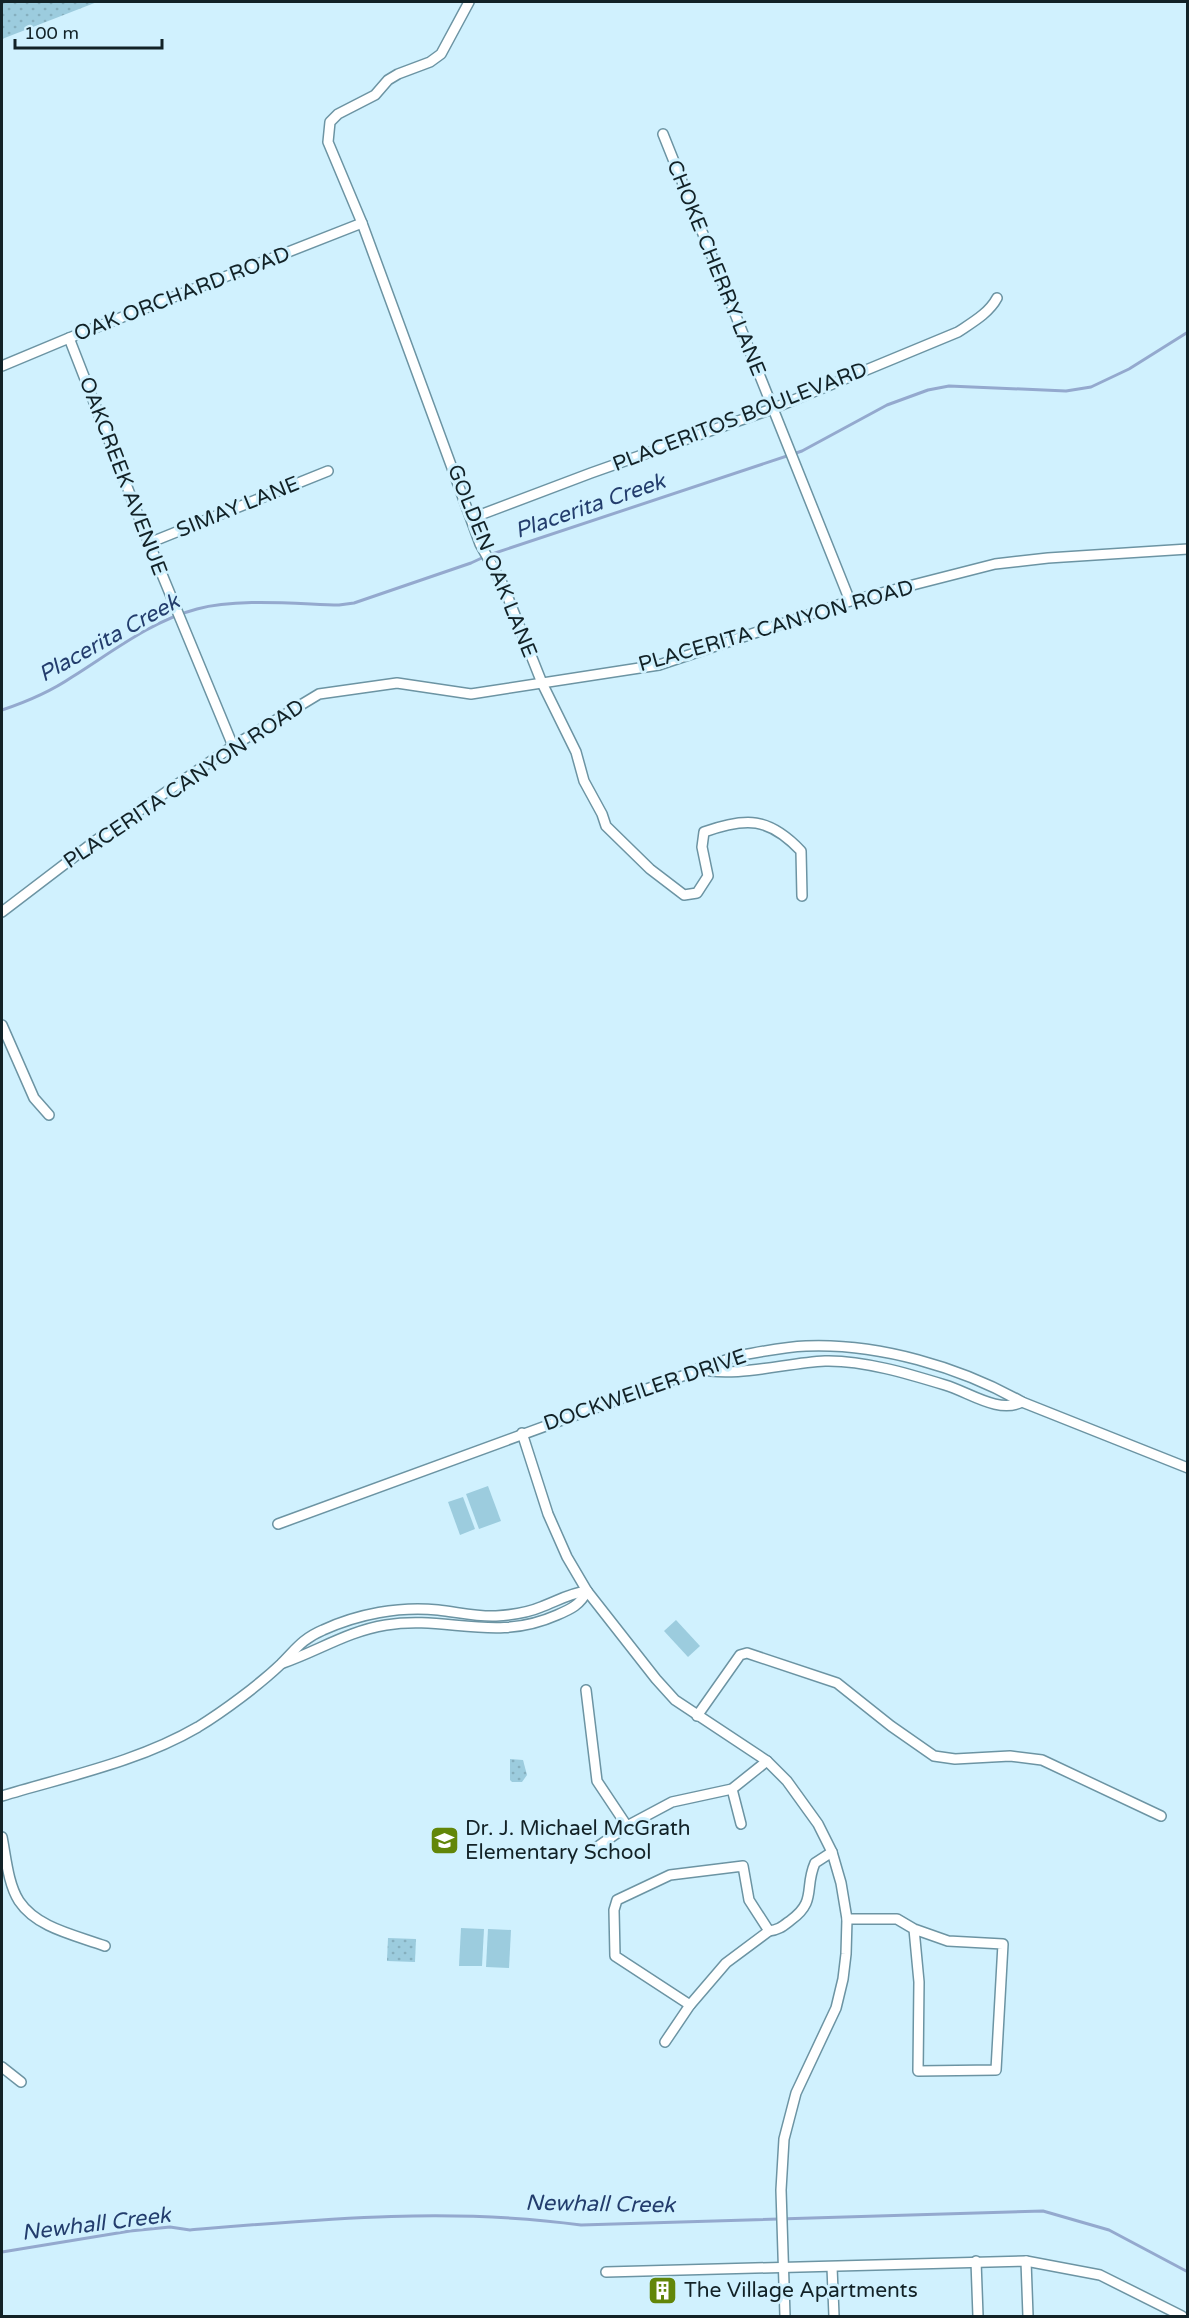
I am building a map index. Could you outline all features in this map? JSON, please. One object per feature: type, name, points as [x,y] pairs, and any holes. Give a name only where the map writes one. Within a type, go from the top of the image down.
[{"type":"street","name":"GOLDEN OAK LANE","points":[[469,2],[441,54],[430,62],[398,74],[388,80],[375,95],[338,114],[330,122],[328,142],[362,223],[480,544],[503,585],[542,683],[576,752],[584,781],[602,813],[606,826],[619,841],[671,887],[684,895],[697,893],[708,876],[702,847],[704,832],[750,821],[767,825],[781,832],[801,851],[802,896]]},
{"type":"street","name":"CHOKE CHERRY LANE","points":[[663,134],[850,601]]},
{"type":"street","name":"OAK ORCHARD ROAD","points":[[2,366],[362,223]]},
{"type":"street","name":"PLACERITOS BOULEVARD","points":[[472,519],[591,473],[772,409],[958,332],[980,317],[997,298]]},
{"type":"street","name":"OAKCREEK AVENUE","points":[[69,338],[149,543],[233,746]]},
{"type":"street","name":"SIMAY LANE","points":[[149,543],[328,471]]},
{"type":"street","name":"PLACERITA CANYON ROAD","points":[[2,912],[95,841],[233,746],[319,694],[397,683],[471,694],[659,665],[850,601],[1017,561],[1188,549]]},
{"type":"street","points":[[2,1025],[34,1098],[49,1114]]},
{"type":"street","name":"DOCKWEILER DRIVE","points":[[278,1524],[697,1369],[737,1356],[807,1346],[856,1348],[938,1365],[1001,1389],[1022,1402],[1188,1468]]},
{"type":"street","points":[[697,1369],[726,1373],[780,1365],[826,1361],[848,1362],[915,1376],[958,1389],[998,1406],[1011,1407],[1022,1402]]},
{"type":"street","points":[[522,1433],[548,1514],[567,1557],[587,1591],[675,1700],[696,1716],[741,1742],[767,1761],[787,1781],[807,1806],[832,1852],[841,1883],[847,1919],[846,1954],[836,2008],[825,2035],[803,2074],[790,2112],[784,2139],[782,2248],[785,2316]]},
{"type":"street","points":[[2,1796],[161,1747],[199,1726],[281,1663],[298,1644],[320,1631],[366,1615],[414,1609],[496,1616],[522,1613],[575,1592],[587,1591]]},
{"type":"street","points":[[281,1663],[307,1655],[344,1636],[385,1625],[426,1622],[481,1629],[525,1626],[572,1609],[582,1602],[587,1591]]},
{"type":"street","points":[[696,1716],[740,1655],[747,1653],[837,1683],[891,1726],[934,1756],[956,1759],[1010,1756],[1041,1760],[1161,1816]]},
{"type":"street","points":[[586,1690],[597,1781],[627,1826]]},
{"type":"street","points":[[593,1850],[627,1826],[672,1803],[732,1789],[767,1761]]},
{"type":"street","points":[[732,1789],[741,1824]]},
{"type":"street","points":[[2,1837],[18,1899],[30,1913],[46,1925],[105,1946]]},
{"type":"street","points":[[665,2042],[690,2005],[726,1963],[769,1931],[777,1930],[802,1912],[808,1900],[815,1863],[832,1852]]},
{"type":"street","points":[[690,2005],[615,1956],[614,1910],[617,1900],[670,1875],[743,1866],[749,1900],[769,1931]]},
{"type":"street","points":[[847,1919],[897,1919],[914,1929],[948,1941],[1003,1944],[996,2070],[918,2071],[919,1982],[914,1929]]},
{"type":"street","points":[[2,2067],[21,2082]]},
{"type":"street","points":[[606,2272],[783,2269],[1026,2260],[1100,2275],[1182,2316]]},
{"type":"street","points":[[1026,2260],[1028,2316]]},
{"type":"street","points":[[976,2261],[978,2316]]},
{"type":"street","points":[[832,2266],[834,2316]]},
{"type":"shaded area","points":[[2,2],[97,2],[2,39]]},
{"type":"shaded area","points":[[488,1486],[501,1521],[479,1529],[466,1494]]},
{"type":"shaded area","points":[[463,1497],[475,1529],[460,1535],[448,1502]]},
{"type":"shaded area","points":[[676,1620],[700,1646],[688,1657],[664,1631]]},
{"type":"shaded area","points":[[510,1759],[523,1760],[527,1775],[522,1782],[510,1780]]},
{"type":"shaded area","points":[[461,1928],[484,1929],[482,1966],[459,1966]]},
{"type":"shaded area","points":[[488,1929],[511,1930],[509,1968],[486,1967]]},
{"type":"shaded area","points":[[388,1938],[416,1939],[415,1962],[387,1961]]},
{"type":"waterway","name":"Placerita Creek","points":[[2,710],[55,687],[132,638],[180,614],[230,604],[267,602],[339,605],[354,603],[486,556],[802,451],[887,405],[928,390],[949,386],[1066,391],[1091,387],[1129,369],[1188,332]]},
{"type":"waterway","name":"Newhall Creek","points":[[2,2252],[130,2231],[170,2227],[190,2230],[386,2217],[484,2217],[581,2225],[1043,2211],[1109,2230],[1188,2272]]},
{"type":"place","name":"Dr. J. Michael McGrath Elementary School","points":[[444,1840]]},
{"type":"place","name":"The Village Apartments","points":[[663,2290]]}]
